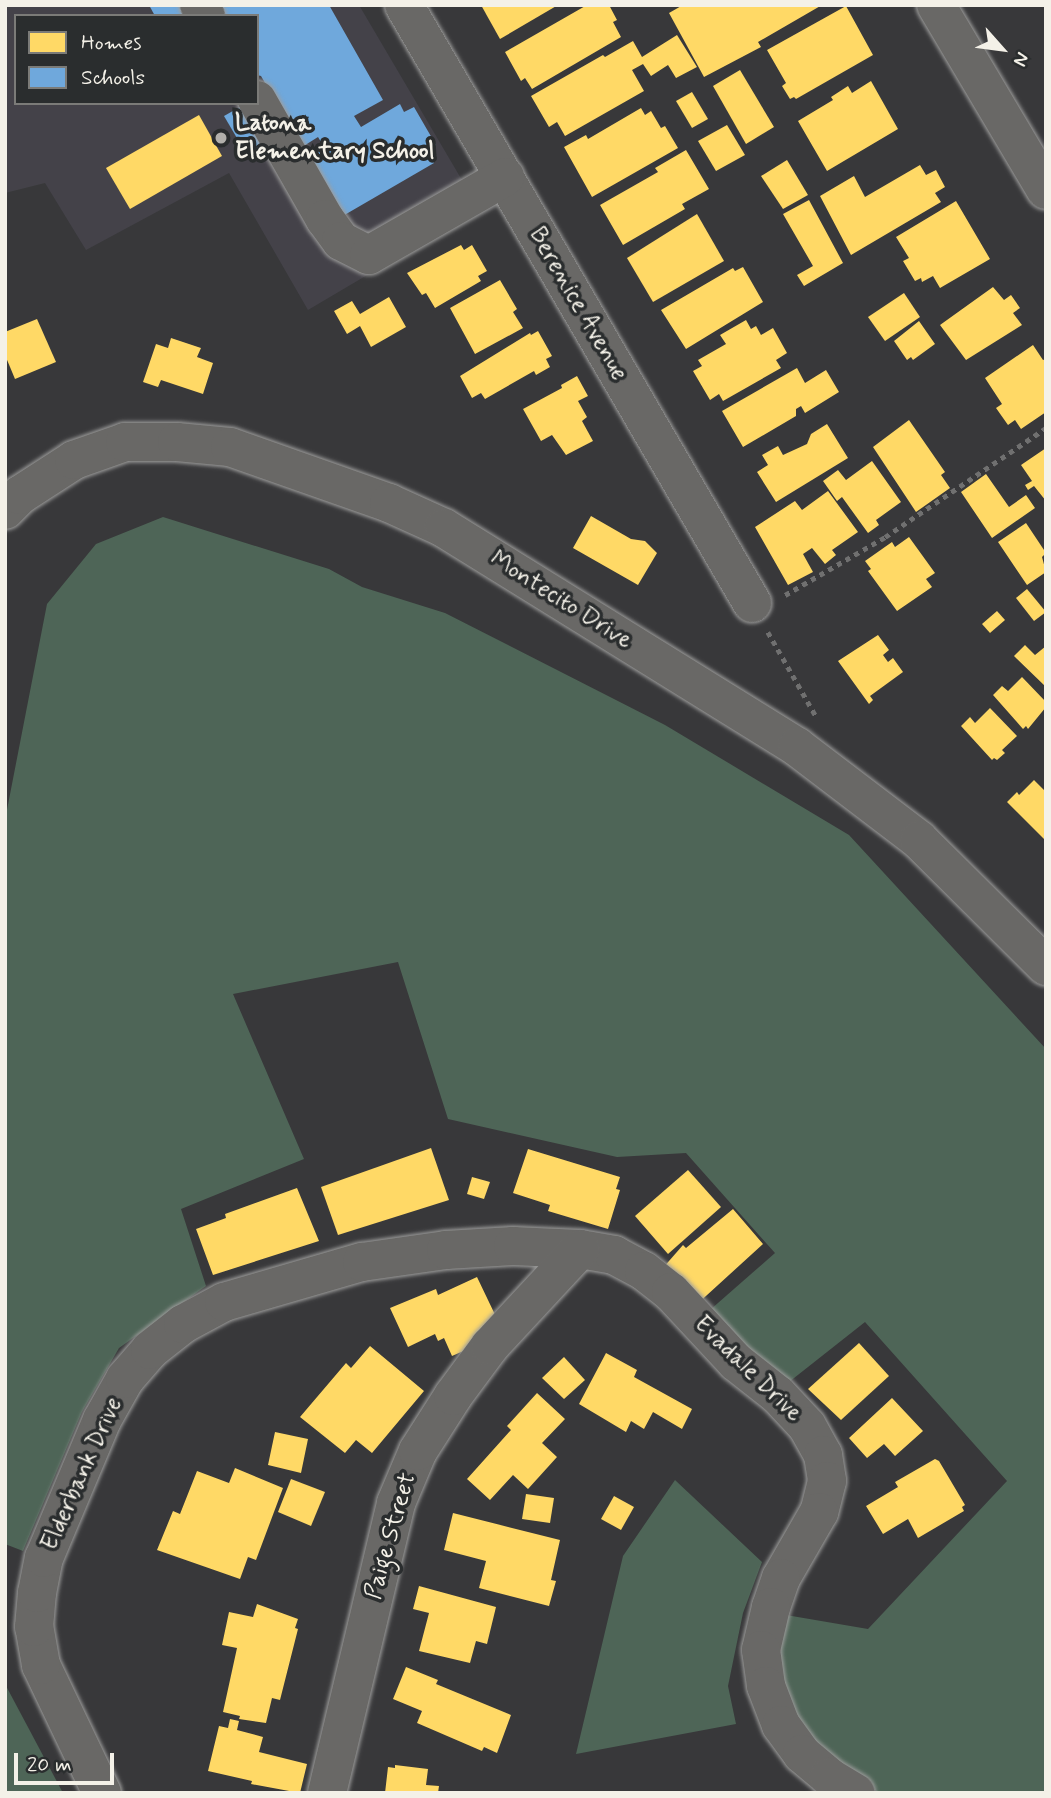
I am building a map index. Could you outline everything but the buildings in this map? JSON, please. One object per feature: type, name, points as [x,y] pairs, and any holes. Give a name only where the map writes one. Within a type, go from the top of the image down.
[{"type":"street","name":"Berenice Avenue","points":[[404,5],[752,603]]},
{"type":"street","points":[[936,5],[1046,190]]},
{"type":"street","points":[[259,104],[325,219],[341,241],[369,255],[505,177]]},
{"type":"street","name":"Montecito Drive","points":[[5,510],[20,495],[74,460],[125,442],[177,442],[230,447],[388,503],[455,535],[797,747],[919,840],[1046,966]]},
{"type":"street","name":"Elderbank Drive","points":[[102,1793],[41,1665],[34,1627],[37,1592],[44,1558],[102,1420],[125,1379],[150,1350],[183,1324],[223,1302],[362,1262],[459,1249],[513,1246],[580,1249]]},
{"type":"street","name":"Paige Street","points":[[327,1793],[396,1503],[418,1451],[453,1396],[490,1346],[580,1249]]},
{"type":"street","name":"Evadale Drive","points":[[580,1249],[614,1255],[645,1271],[671,1292],[736,1362],[778,1395],[807,1426],[823,1455],[827,1481],[819,1512],[781,1578],[761,1650],[766,1686],[781,1725],[802,1754],[829,1777],[856,1793]]},
{"type":"path","points":[[821,723],[752,603],[789,593],[873,544],[1046,428]]},
{"type":"shaded area","name":"Latona Elementary School","points":[[5,5],[359,5],[479,209],[308,310],[229,173],[86,250],[45,183],[5,193]]},
{"type":"green space","points":[[163,517],[329,569],[362,587],[445,613],[665,725],[849,835],[1046,1049],[1046,1793],[879,1793],[798,1735],[775,1684],[786,1615],[868,1629],[1007,1481],[865,1322],[789,1382],[702,1317],[775,1253],[686,1153],[617,1157],[448,1119],[398,962],[233,994],[304,1159],[181,1209],[206,1286],[119,1348],[82,1412],[23,1551],[5,1544],[5,820],[47,604],[96,544]]},
{"type":"green space","points":[[675,1480],[762,1562],[743,1613],[728,1686],[736,1724],[576,1754],[623,1556]]},
{"type":"green space","points":[[5,1684],[63,1793],[5,1793]]},
{"type":"place","name":"Latona Elementary School","points":[[221,138]]}]
